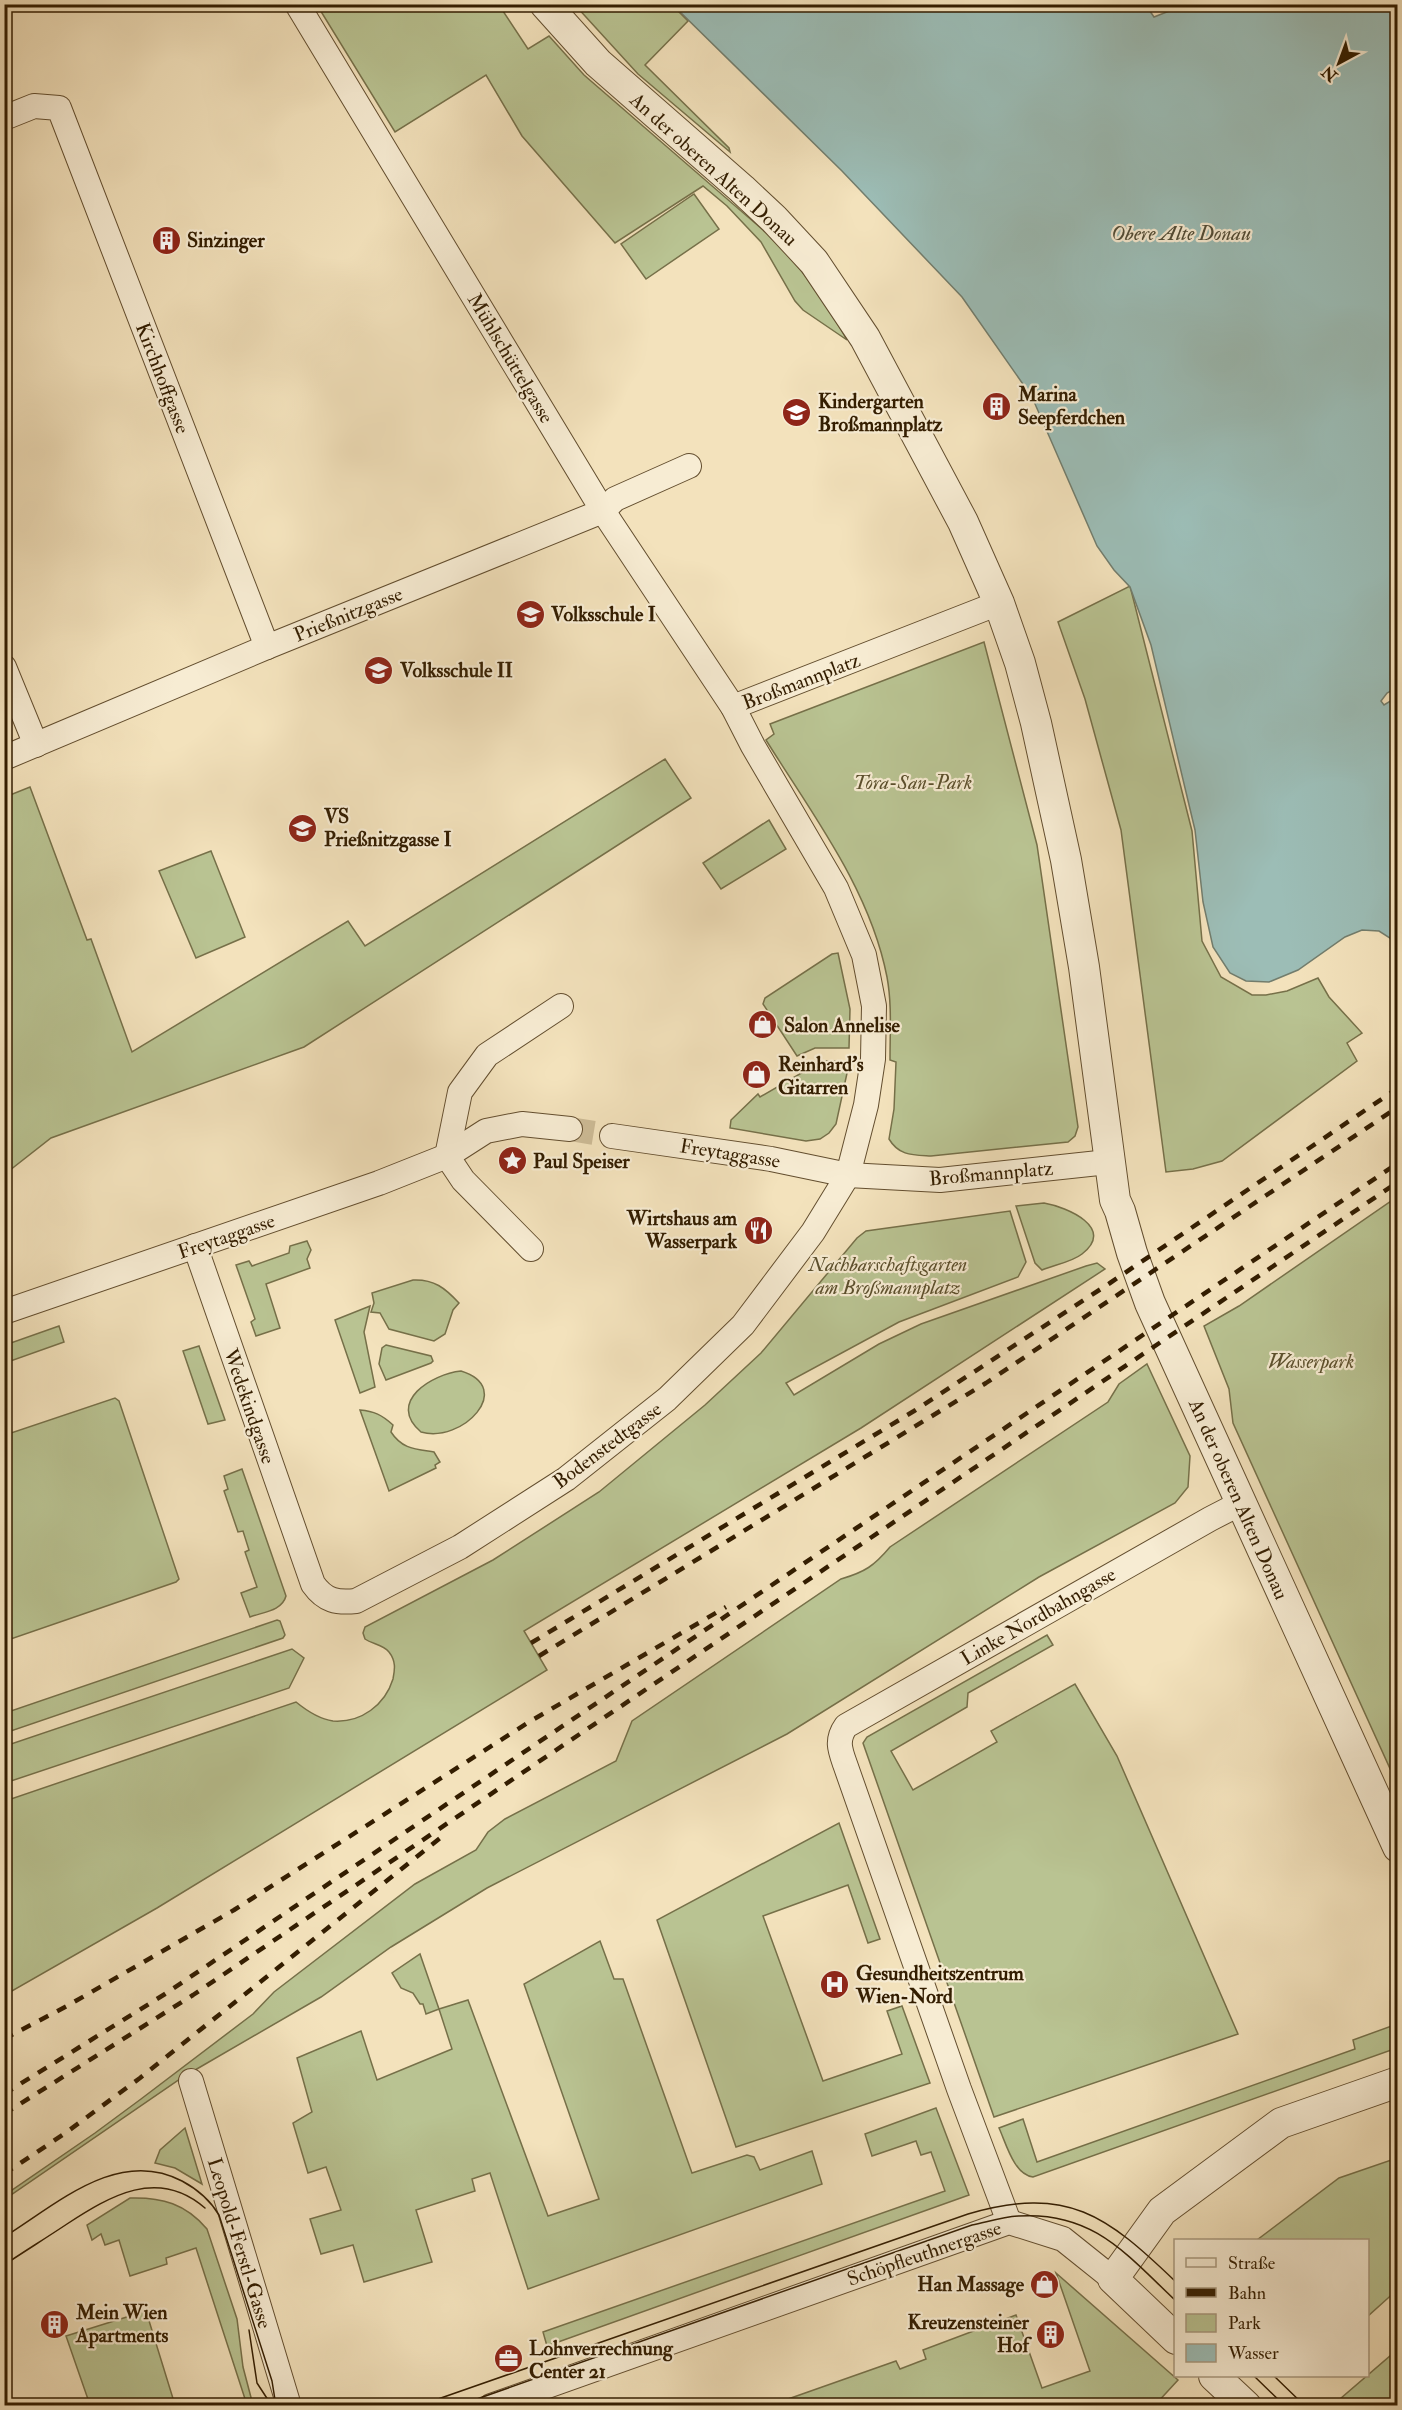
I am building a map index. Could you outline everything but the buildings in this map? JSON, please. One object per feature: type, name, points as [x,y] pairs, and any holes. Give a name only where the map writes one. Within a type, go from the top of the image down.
[{"type":"street","name":"Mühlschüttelgasse","points":[[297,4],[603,511],[733,707]]},
{"type":"street","name":"An der oberen Alten Donau","points":[[545,4],[597,63],[742,189],[814,262],[838,296],[880,365],[963,522],[999,603]]},
{"type":"street","name":"Kirchhoffgasse","points":[[4,118],[34,106],[59,108],[267,647]]},
{"type":"street","name":"Prießnitzgasse","points":[[4,758],[267,647],[603,511],[615,499],[689,466]]},
{"type":"street","name":"Broßmannplatz","points":[[999,603],[733,707],[753,746],[837,888],[864,955],[874,1006],[873,1059],[866,1105],[848,1174],[939,1180],[1107,1153]]},
{"type":"street","points":[[999,603],[1020,663],[1036,723],[1066,860],[1084,967],[1107,1153]]},
{"type":"street","points":[[4,667],[36,746]]},
{"type":"street","points":[[531,1249],[463,1180],[447,1156],[460,1092],[487,1055],[561,1006]]},
{"type":"street","name":"Freytaggasse","points":[[4,1312],[379,1183],[447,1156],[486,1131],[522,1124],[570,1129]]},
{"type":"street","name":"Freytaggasse","points":[[612,1136],[771,1159],[848,1174]]},
{"type":"street","name":"An der oberen Alten Donau","points":[[1107,1153],[1114,1200],[1120,1211],[1150,1303],[1398,1847]]},
{"type":"street","name":"Bodenstedtgasse","points":[[305,1566],[313,1584],[324,1597],[337,1603],[356,1601],[460,1547],[566,1479],[667,1400],[743,1325],[813,1232],[848,1174]]},
{"type":"street","name":"Wedekindgasse","points":[[195,1246],[305,1566]]},
{"type":"street","name":"Linke Nordbahngasse","points":[[1009,2222],[959,2089],[839,1747],[840,1734],[846,1726],[996,1639],[1241,1503]]},
{"type":"street","name":"Leopold-Ferstl-Gasse","points":[[191,2081],[289,2406]]},
{"type":"street","points":[[1174,2337],[1113,2279],[1162,2211],[1281,2123],[1398,2082]]},
{"type":"street","name":"Schöpfleuthnergasse","points":[[491,2406],[1009,2222],[1063,2239],[1113,2279]]},
{"type":"street","points":[[1215,2377],[1245,2406]]},
{"type":"green space","points":[[317,5],[499,5],[528,49],[549,36],[584,75],[778,243],[816,290],[847,340],[803,310],[795,301],[761,242],[727,206],[703,186],[615,243],[522,136],[486,75],[395,132]]},
{"type":"green space","points":[[575,5],[672,5],[688,21],[645,65],[729,148],[730,152],[638,74]]},
{"type":"green space","points":[[694,194],[719,229],[646,279],[621,244]]},
{"type":"green space","points":[[1130,586],[1192,831],[1202,941],[1221,977],[1252,995],[1287,991],[1318,978],[1329,997],[1362,1033],[1347,1043],[1357,1061],[1222,1161],[1193,1169],[1166,1172],[1121,830],[1085,699],[1058,622]]},
{"type":"green space","name":"Tora-San-Park","points":[[984,642],[1037,845],[1078,1127],[1075,1136],[1068,1142],[931,1156],[912,1155],[897,1149],[889,1139],[894,1109],[896,1062],[890,1060],[890,997],[879,945],[867,913],[837,853],[766,740],[774,734],[770,724]]},
{"type":"green space","points":[[665,759],[691,798],[304,1047],[51,1138],[5,1174],[5,797],[30,787],[87,940],[91,939],[132,1052],[348,921],[365,946]]},
{"type":"green space","points":[[769,820],[786,849],[721,889],[703,863]]},
{"type":"green space","points":[[211,851],[245,937],[196,958],[159,871]]},
{"type":"green space","points":[[838,953],[850,1009],[849,1048],[815,1048],[797,1056],[763,1004],[765,998],[832,954]]},
{"type":"green space","points":[[822,1061],[846,1061],[849,1064],[836,1124],[829,1133],[820,1139],[806,1141],[730,1128],[731,1120],[758,1094],[760,1097]]},
{"type":"green space","name":"Wasserpark","points":[[1397,1197],[1397,1784],[1233,1423],[1229,1389],[1204,1326],[1239,1306]]},
{"type":"green space","points":[[1044,1203],[1075,1214],[1091,1227],[1094,1236],[1091,1245],[1078,1257],[1042,1270],[1035,1263],[1016,1206]]},
{"type":"green space","name":"Nachbarschaftsgarten am Broßmannplatz","points":[[1010,1211],[1026,1262],[1018,1277],[899,1322],[786,1383],[794,1395],[879,1344],[921,1324],[1086,1266],[1097,1263],[1105,1269],[861,1428],[524,1631],[547,1670],[157,1908],[5,1995],[5,1801],[296,1702],[313,1714],[333,1721],[353,1719],[362,1715],[384,1697],[393,1679],[394,1668],[393,1659],[387,1650],[365,1639],[363,1633],[365,1627],[493,1560],[599,1492],[705,1405],[761,1353],[857,1238],[866,1231]]},
{"type":"green space","points":[[307,1241],[311,1250],[307,1259],[310,1268],[266,1284],[280,1328],[256,1336],[251,1322],[255,1319],[236,1265],[249,1261],[252,1266],[289,1253],[290,1246]]},
{"type":"green space","points":[[413,1280],[427,1281],[439,1286],[459,1303],[453,1310],[445,1334],[434,1341],[389,1329],[380,1313],[371,1312],[374,1303],[372,1293]]},
{"type":"green space","points":[[370,1306],[364,1332],[375,1387],[360,1393],[335,1320]]},
{"type":"green space","points":[[59,1326],[64,1342],[5,1363],[5,1345]]},
{"type":"green space","points":[[386,1345],[431,1356],[433,1361],[386,1380],[379,1364],[382,1348]]},
{"type":"green space","points":[[199,1346],[225,1420],[208,1424],[183,1351]]},
{"type":"green space","points":[[1147,1364],[1190,1456],[1188,1487],[1175,1503],[1039,1577],[787,1734],[487,1888],[391,1947],[321,1997],[183,2077],[5,2199],[5,2195],[95,2133],[253,2014],[274,1992],[415,1884],[476,1850],[488,1832],[505,1819],[616,1761],[632,1721],[841,1579],[868,1568],[890,1547],[1108,1402],[1119,1384]]},
{"type":"green space","points":[[461,1371],[477,1379],[484,1389],[483,1401],[477,1412],[452,1430],[437,1434],[421,1432],[411,1421],[408,1410],[411,1400],[426,1384],[450,1373]]},
{"type":"green space","points":[[115,1398],[119,1401],[179,1579],[176,1582],[5,1641],[5,1435]]},
{"type":"green space","points":[[360,1410],[381,1416],[393,1425],[391,1432],[404,1445],[434,1452],[440,1462],[435,1465],[436,1468],[389,1491]]},
{"type":"green space","points":[[242,1469],[286,1596],[281,1605],[276,1608],[250,1617],[241,1593],[257,1587],[245,1552],[249,1550],[243,1531],[238,1532],[224,1491],[228,1489],[224,1476]]},
{"type":"green space","points":[[277,1620],[280,1621],[285,1635],[283,1638],[5,1733],[5,1713]]},
{"type":"green space","points":[[1047,1635],[1053,1645],[968,1693],[967,1707],[891,1751],[913,1790],[997,1742],[991,1731],[1075,1684],[1117,1756],[1238,2034],[994,2117],[863,1743],[867,1737]]},
{"type":"green space","points":[[292,1649],[304,1658],[289,1688],[5,1783],[5,1746]]},
{"type":"green space","points":[[839,1823],[880,1939],[868,1943],[848,1885],[763,1916],[823,2081],[902,2054],[887,2011],[902,2006],[930,2083],[736,2147],[657,1920]]},
{"type":"green space","points":[[600,1941],[614,1979],[623,1979],[692,2173],[747,2155],[754,2157],[760,2170],[812,2151],[822,2184],[528,2289],[490,2173],[472,2179],[475,2191],[416,2210],[432,2262],[364,2282],[353,2245],[321,2254],[310,2219],[341,2210],[326,2167],[308,2173],[293,2123],[312,2112],[297,2058],[361,2031],[377,2080],[452,2049],[439,2009],[468,2000],[548,2216],[599,2199],[524,1984]]},
{"type":"green space","points":[[420,1954],[439,2009],[426,2014],[423,2004],[420,2004],[413,1993],[401,1988],[392,1973]]},
{"type":"green space","points":[[1397,2024],[1397,2048],[1033,2177],[1026,2175],[1016,2165],[999,2128],[1023,2119],[1037,2162],[1355,2049],[1353,2040]]},
{"type":"green space","points":[[936,2108],[969,2195],[547,2346],[543,2332],[945,2191],[931,2152],[921,2155],[916,2141],[872,2156],[865,2134]]},
{"type":"green space","points":[[185,2128],[202,2184],[175,2168],[155,2163],[160,2150]]},
{"type":"green space","points":[[1397,2158],[1397,2290],[1369,2315],[1369,2239],[1258,2239],[1339,2178]]},
{"type":"green space","points":[[130,2198],[153,2199],[173,2204],[191,2213],[207,2229],[237,2319],[243,2367],[253,2405],[247,2405],[196,2248],[166,2258],[167,2264],[130,2276],[119,2240],[105,2245],[101,2234],[92,2240],[87,2225]]},
{"type":"green space","points":[[1056,2273],[1178,2380],[1155,2405],[771,2405],[896,2361],[900,2369],[926,2359],[923,2350],[1016,2315],[1042,2388],[1090,2371]]},
{"type":"green space","points":[[146,2311],[175,2405],[90,2405],[66,2336]]},
{"type":"green space","points":[[1397,2350],[1397,2405],[1333,2405],[1366,2377],[1369,2377],[1369,2374]]},
{"type":"water","name":"Obere Alte Donau","points":[[1145,4],[1154,17],[1187,4],[1397,5],[1398,687],[1387,693],[1381,701],[1384,705],[1397,697],[1397,947],[1390,938],[1379,931],[1362,930],[1345,937],[1298,970],[1269,982],[1246,981],[1230,973],[1213,947],[1203,902],[1195,830],[1151,645],[1130,587],[1114,570],[1097,546],[1032,397],[962,297],[842,171],[673,5]]},
{"type":"tunnel","points":[[570,1129],[612,1136]]},
{"type":"tram line","points":[[4,2237],[67,2196],[112,2175],[135,2171],[158,2172],[188,2184],[198,2191],[219,2215],[272,2381],[276,2406]]},
{"type":"tram line","points":[[4,2265],[100,2204],[134,2190],[170,2189],[187,2196],[205,2208]]},
{"type":"tram line","points":[[418,2406],[968,2214],[1003,2206],[1033,2203],[1059,2205],[1083,2212],[1106,2223],[1128,2239],[1174,2280]]},
{"type":"tram line","points":[[457,2406],[972,2225],[1006,2217],[1044,2216],[1088,2228],[1124,2252],[1174,2299]]},
{"type":"tram line","points":[[249,2330],[257,2383],[272,2406]]},
{"type":"tram line","points":[[1255,2377],[1285,2406]]},
{"type":"tram line","points":[[1275,2377],[1305,2406]]},
{"type":"railway","points":[[531,1643],[914,1411],[1110,1283],[1398,1088]]},
{"type":"railway","points":[[539,1656],[986,1383],[1398,1107]]},
{"type":"railway","points":[[4,2094],[165,1994],[1398,1163]]},
{"type":"railway","points":[[4,2114],[193,1995],[1398,1182]]},
{"type":"railway","points":[[4,2039],[67,2006],[234,1910],[529,1722],[726,1607]]},
{"type":"railway","points":[[4,2174],[64,2134],[140,2078],[444,1835]]},
{"type":"place","name":"Sinzinger","points":[[166,240]]},
{"type":"place","name":"Marina Seepferdchen","points":[[997,406]]},
{"type":"place","name":"Kindergarten Broßmannplatz","points":[[797,413]]},
{"type":"place","name":"Volksschule I","points":[[530,614]]},
{"type":"place","name":"Volksschule II","points":[[379,670]]},
{"type":"place","name":"VS Prießnitzgasse I","points":[[303,828]]},
{"type":"place","name":"Salon Annelise","points":[[763,1025]]},
{"type":"place","name":"Reinhard's Gitarren","points":[[757,1075]]},
{"type":"place","name":"Paul Speiser","points":[[512,1161]]},
{"type":"place","name":"Wirtshaus am Wasserpark","points":[[758,1230]]},
{"type":"place","name":"Gesundheitszentrum Wien-Nord","points":[[835,1985]]},
{"type":"place","name":"Han Massage","points":[[1045,2284]]},
{"type":"place","name":"Mein Wien Apartments","points":[[55,2324]]},
{"type":"place","name":"Kreuzensteiner Hof","points":[[1050,2334]]},
{"type":"place","name":"Lohnverrechnung Center 21","points":[[508,2359]]}]
